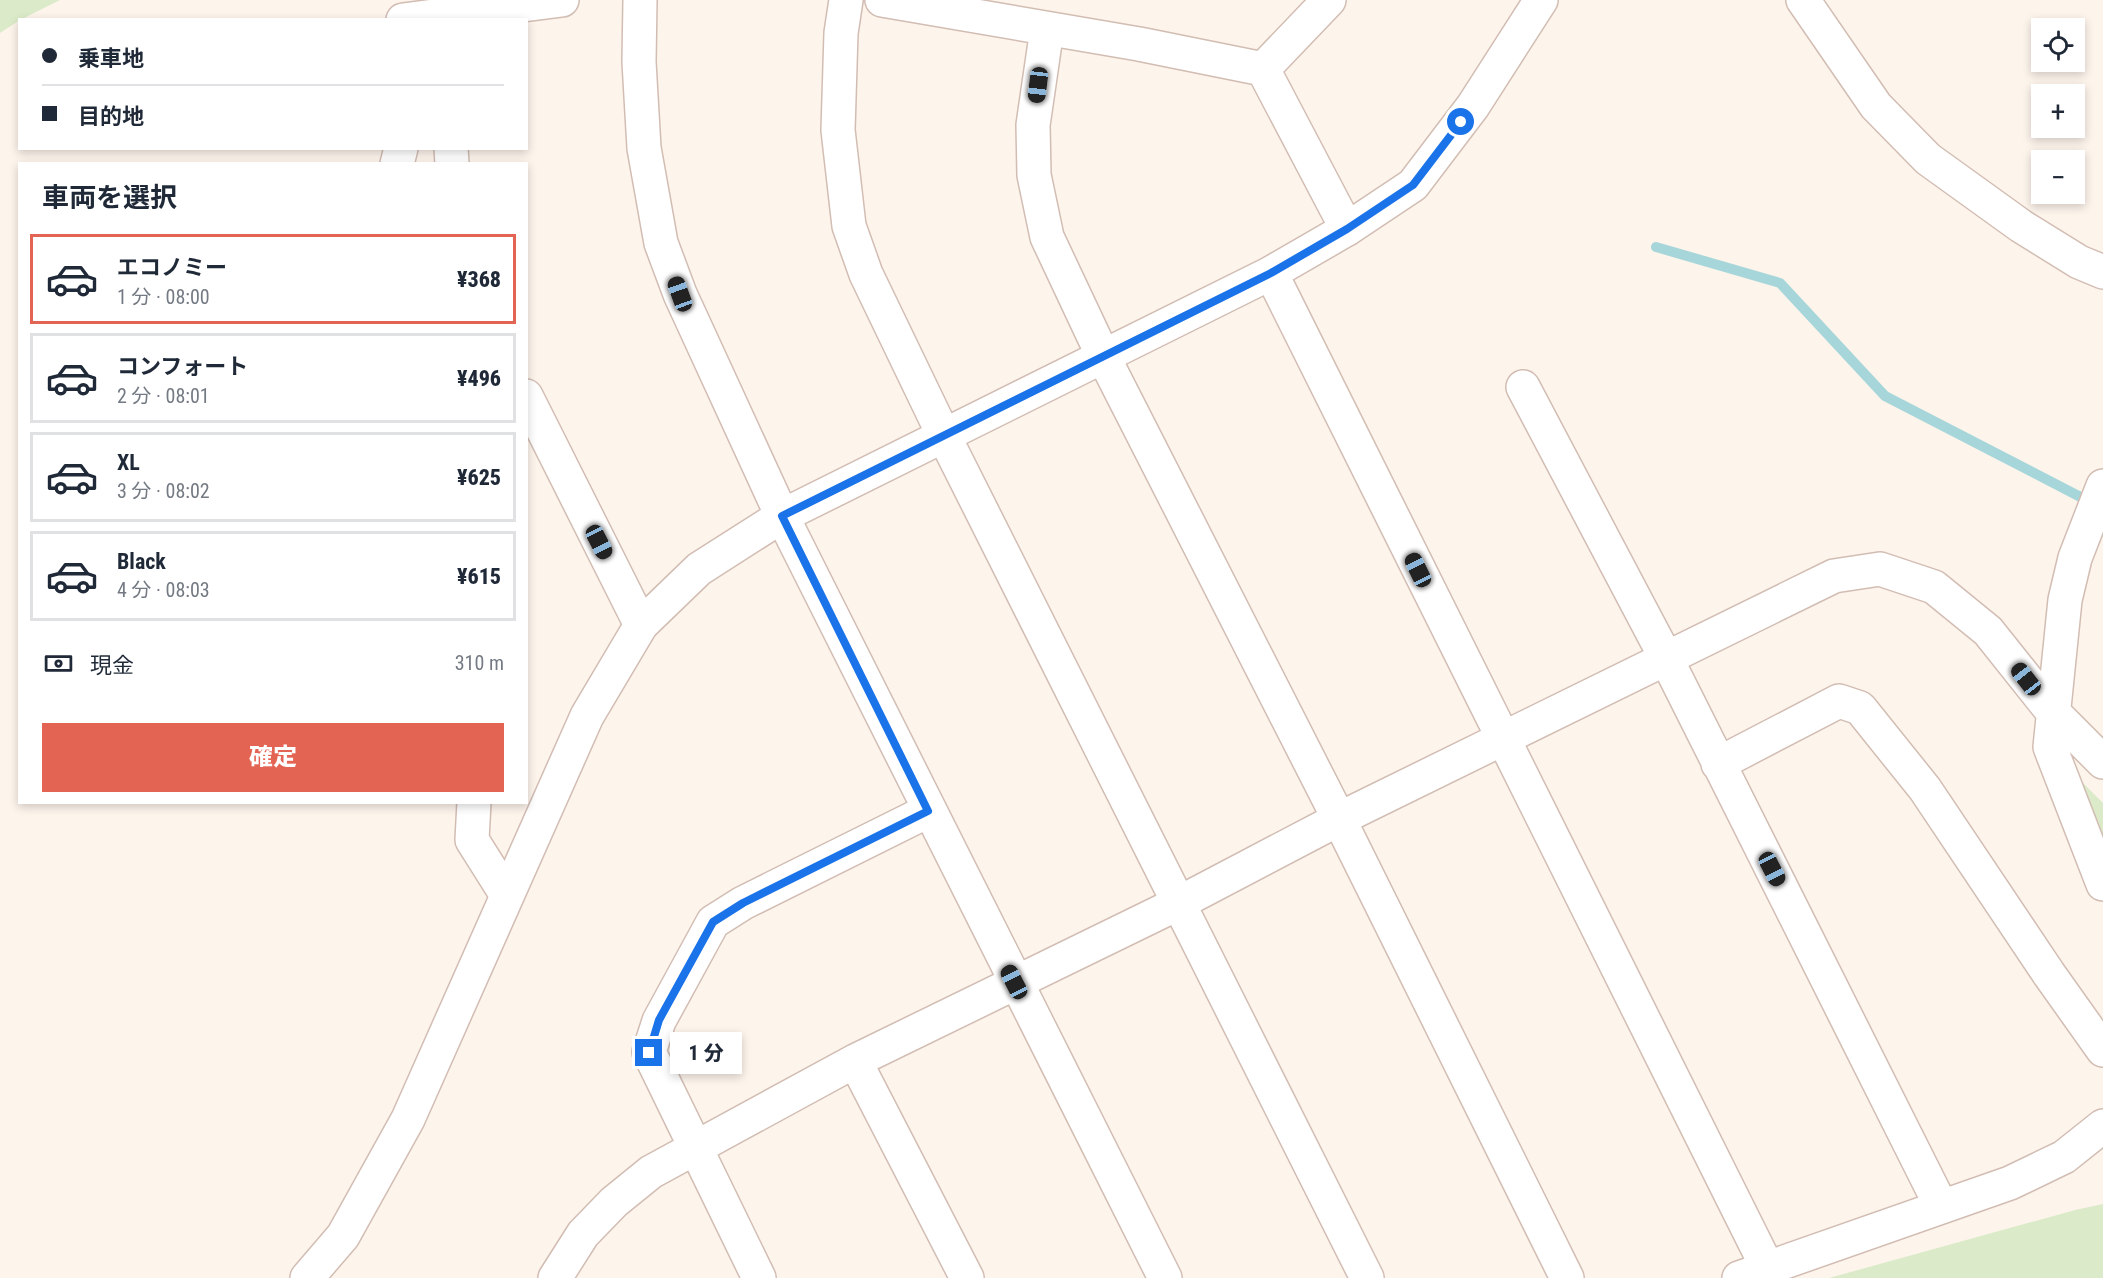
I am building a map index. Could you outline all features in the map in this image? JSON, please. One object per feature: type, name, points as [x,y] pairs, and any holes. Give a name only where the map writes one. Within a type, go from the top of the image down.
[{"type":"street","points":[[444,18],[562,0]]},
{"type":"street","points":[[640,0],[639,62],[644,148],[661,243],[680,294],[782,516],[928,811],[1165,1278]]},
{"type":"street","points":[[846,0],[841,33],[838,130],[849,226],[866,274],[1367,1278]]},
{"type":"street","points":[[882,0],[1139,44],[1263,69]]},
{"type":"street","points":[[1263,69],[1329,0]]},
{"type":"street","points":[[307,1278],[343,1236],[408,1119],[506,894],[587,717],[641,625],[699,569],[782,516],[1271,273],[1347,229],[1413,185],[1473,106],[1541,0]]},
{"type":"street","points":[[1803,0],[1876,106],[1928,159],[2022,226],[2079,262],[2103,272]]},
{"type":"street","points":[[1047,29],[1033,126],[1034,175],[1047,237],[1102,356],[1339,819],[1567,1278]]},
{"type":"street","points":[[1263,69],[1347,229]]},
{"type":"street","points":[[1271,273],[1502,739],[1753,1273],[2010,1183],[2064,1157],[2103,1126]]},
{"type":"street","points":[[1523,387],[1666,658],[1941,1206]]},
{"type":"street","points":[[528,400],[641,625]]},
{"type":"street","points":[[2103,486],[2075,558],[2065,600],[2051,710],[2050,747],[2103,884]]},
{"type":"street","points":[[555,1278],[583,1234],[614,1202],[651,1172],[855,1061],[1179,903],[1339,819],[1834,576],[1880,569],[1935,587],[1988,631],[2051,710],[2103,762]]},
{"type":"street","points":[[1719,764],[1839,701],[1860,708],[1925,789],[2103,1050]]},
{"type":"street","points":[[474,804],[472,840],[506,894]]},
{"type":"street","points":[[759,1278],[649,1053],[659,1020],[713,922],[743,903],[928,811]]},
{"type":"street","points":[[855,1061],[967,1278]]},
{"type":"green space","points":[[0,0],[60,0],[24,18],[18,18],[18,21],[0,33]]},
{"type":"green space","points":[[2076,776],[2103,803],[2103,839]]},
{"type":"green space","points":[[2103,1204],[2103,1278],[1829,1278],[2075,1210]]},
{"type":"waterway","points":[[1656,247],[1780,283],[1885,396],[2094,504]]},
{"type":"route","points":[[649,1053],[659,1020],[692,956],[713,922],[743,903],[928,811],[782,516],[1271,273],[1347,229],[1413,185],[1461,122]]}]
